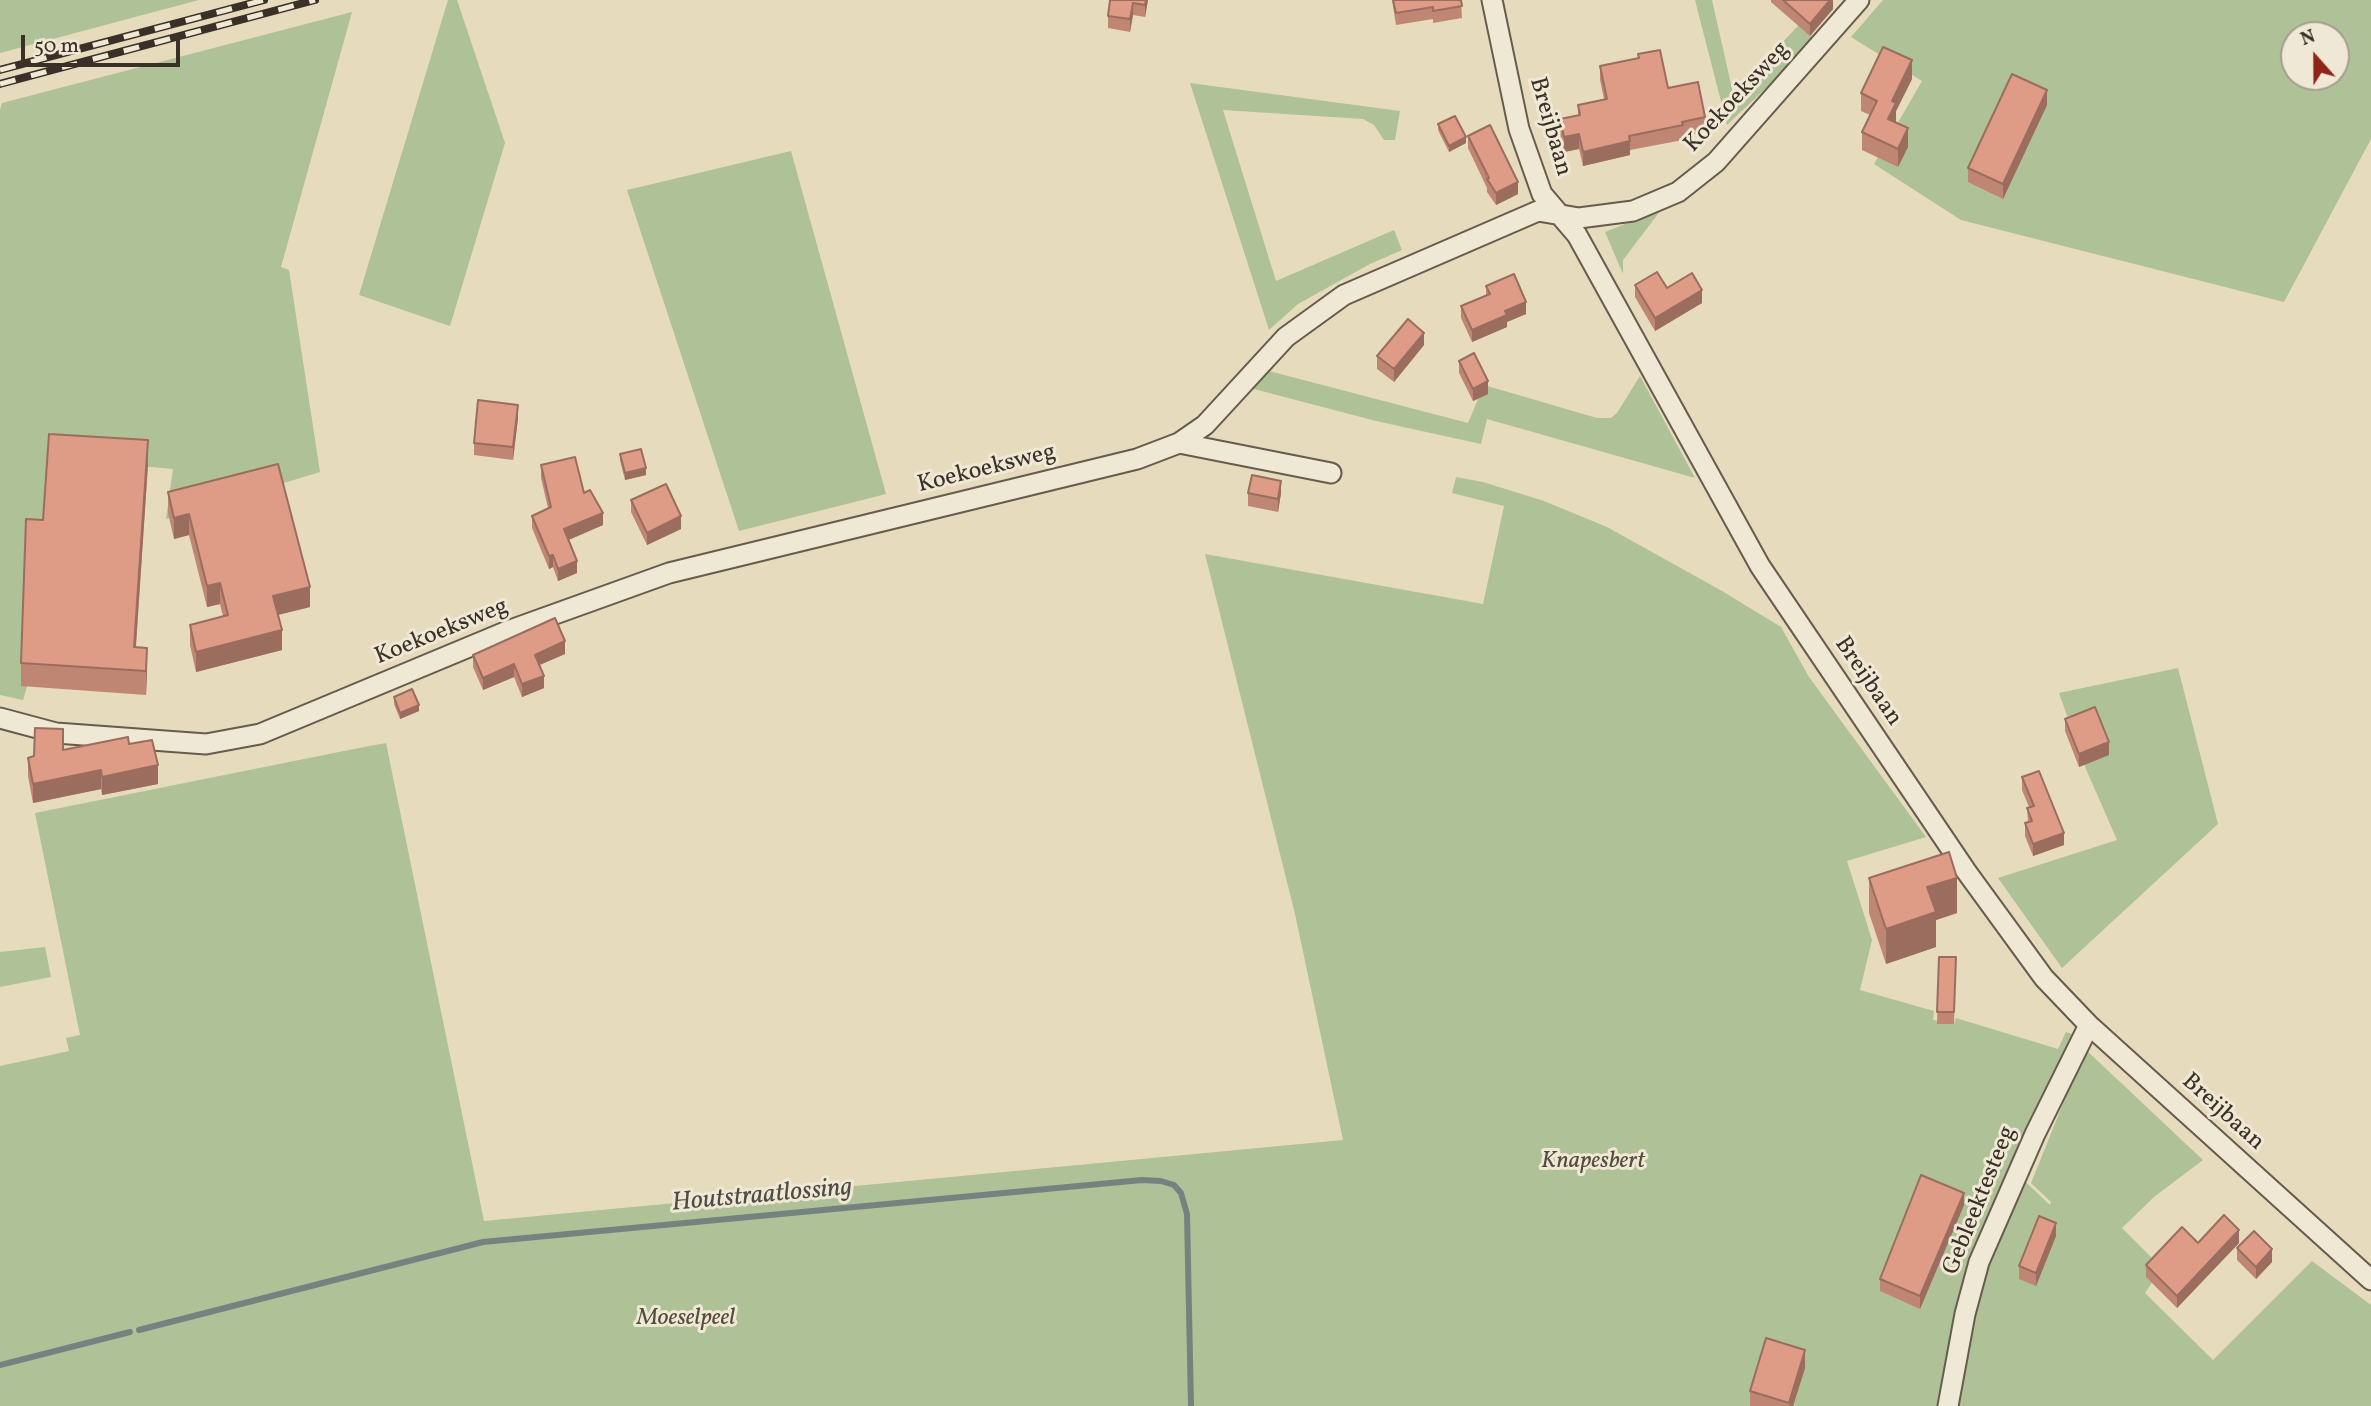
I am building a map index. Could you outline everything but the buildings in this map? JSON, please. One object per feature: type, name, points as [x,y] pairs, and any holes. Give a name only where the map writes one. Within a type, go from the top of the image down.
[{"type":"street","name":"Breijbaan","points":[[1492,0],[1519,129],[1542,194],[1577,234],[1759,566],[1966,871],[2044,978],[2089,1025],[2371,1280]]},
{"type":"street","name":"Koekoeksweg","points":[[0,718],[56,733],[206,744],[260,734],[505,632],[669,573],[1137,459],[1179,443],[1205,425],[1286,337],[1344,295],[1538,211],[1579,218],[1633,211],[1678,192],[1716,162],[1859,0]]},
{"type":"street","points":[[1179,443],[1331,472]]},
{"type":"street","name":"Gebleektesteeg","points":[[1948,1406],[1965,1314],[1979,1262],[2035,1134],[2089,1025]]},
{"type":"green space","points":[[0,0],[199,0],[0,53]]},
{"type":"green space","points":[[448,0],[457,0],[505,143],[450,326],[359,295]]},
{"type":"green space","points":[[1695,0],[1712,0],[1733,93],[1800,24],[1813,38],[1785,70],[1727,125]]},
{"type":"green space","points":[[1883,0],[2371,0],[2371,139],[2284,302],[1961,220],[1874,164],[1922,81],[1851,37]]},
{"type":"green space","points":[[352,12],[281,267],[289,270],[320,472],[166,519],[173,469],[50,458],[35,661],[23,700],[0,695],[2,103]]},
{"type":"green space","points":[[1190,83],[1400,111],[1395,140],[1384,140],[1374,125],[1363,119],[1223,110],[1276,281],[1394,230],[1402,250],[1370,264],[1298,304],[1269,330]]},
{"type":"green space","points":[[791,151],[886,494],[739,531],[627,190]]},
{"type":"green space","points":[[1661,210],[1623,260],[1623,274],[1605,232]]},
{"type":"green space","points":[[1265,370],[1468,423],[1484,385],[1597,418],[1611,418],[1640,376],[1695,478],[1487,419],[1481,444],[1376,421],[1250,388]]},
{"type":"green space","points":[[1456,477],[1483,482],[1544,501],[1607,527],[1781,627],[1809,677],[1926,837],[1847,861],[1872,940],[1860,990],[1934,1011],[1933,1020],[1954,1024],[1956,1018],[2058,1049],[2066,1032],[2072,1034],[2069,1049],[2015,1172],[2050,1205],[2051,1202],[2031,1183],[2085,1049],[2203,1160],[2154,1197],[2122,1228],[2162,1268],[2145,1293],[2213,1360],[2312,1261],[2371,1305],[2371,1406],[0,1406],[0,1066],[69,1051],[66,1038],[80,1035],[35,813],[364,747],[386,743],[484,1221],[1343,1140],[1295,914],[1205,554],[1483,604],[1504,506],[1452,493]]},
{"type":"green space","points":[[2178,668],[2218,824],[2062,968],[1998,878],[2117,840],[2086,769],[2059,693]]},
{"type":"green space","points":[[45,947],[51,977],[0,987],[0,952]]},
{"type":"waterway","name":"Houtstraatlossing","points":[[139,1330],[483,1242],[1142,1180],[1161,1181],[1174,1185],[1181,1193],[1187,1214],[1191,1406]]},
{"type":"waterway","name":"Houtstraatlossing","points":[[0,1365],[130,1332]]},
{"type":"railway","points":[[0,70],[264,0]]},
{"type":"railway","points":[[0,84],[315,0]]},
{"type":"park label","name":"Knapesbert","points":[[1593,1163]]},
{"type":"park label","name":"Moeselpeel","points":[[686,1320]]}]
